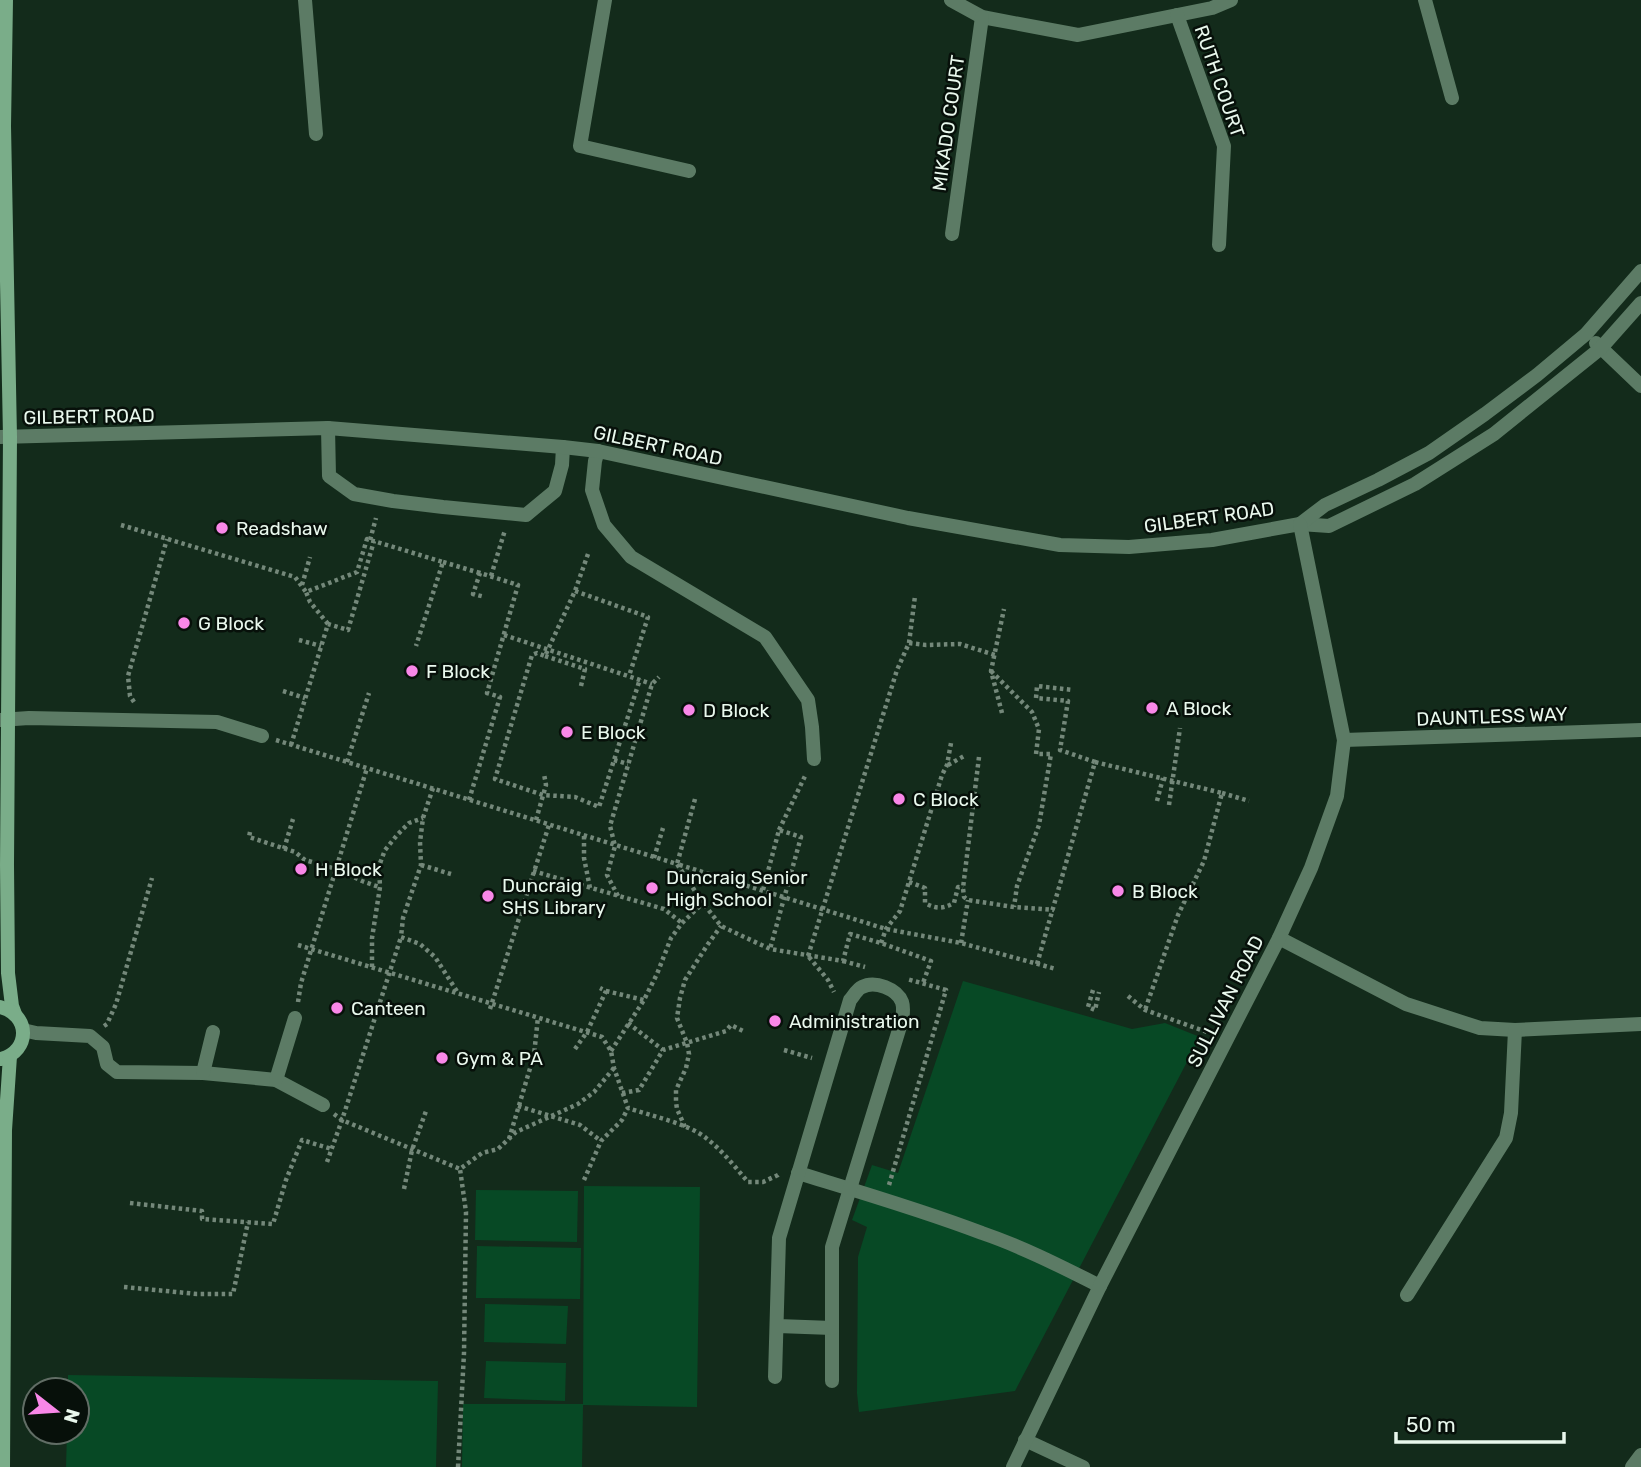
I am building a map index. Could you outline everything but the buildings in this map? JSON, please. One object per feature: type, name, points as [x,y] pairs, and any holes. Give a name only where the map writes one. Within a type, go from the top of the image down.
[{"type":"street","points":[[3,1467],[5,1058],[14,1053],[20,1045],[23,1030],[12,1006],[8,973],[4,720],[6,0]]},
{"type":"street","points":[[305,0],[316,134]]},
{"type":"street","points":[[605,0],[580,146],[689,171]]},
{"type":"street","points":[[951,0],[982,17],[1078,35],[1212,8],[1231,0]]},
{"type":"street","points":[[1425,0],[1452,98]]},
{"type":"street","name":"RUTH COURT","points":[[1177,15],[1224,146],[1219,244]]},
{"type":"street","name":"MIKADO COURT","points":[[952,234],[982,17]]},
{"type":"street","name":"GILBERT ROAD","points":[[1300,524],[1325,505],[1429,453],[1495,407],[1586,334],[1641,271]]},
{"type":"street","name":"GILBERT ROAD","points":[[5,437],[328,428],[563,447],[598,451],[908,518],[1060,545],[1129,547],[1212,540],[1300,524],[1329,526],[1415,484],[1494,433],[1601,348],[1641,303]]},
{"type":"street","points":[[1586,334],[1641,386]]},
{"type":"street","points":[[328,428],[329,476],[354,494],[418,504],[526,514],[555,491],[562,465],[563,447]]},
{"type":"street","points":[[598,451],[592,490],[604,525],[631,557],[765,637],[808,700],[814,759]]},
{"type":"street","name":"SULLIVAN ROAD","points":[[1013,1467],[1100,1286],[1279,937],[1311,868],[1337,796],[1344,740],[1300,524]]},
{"type":"street","points":[[4,720],[29,718],[217,723],[262,736]]},
{"type":"street","name":"DAUNTLESS WAY","points":[[1344,740],[1641,730]]},
{"type":"street","points":[[1279,937],[1406,1004],[1480,1028],[1515,1030],[1641,1024]]},
{"type":"street","points":[[775,1377],[779,1238],[850,1000],[862,987],[874,985],[888,987],[904,1006],[832,1247],[832,1381]]},
{"type":"street","points":[[0,1007],[15,1013]]},
{"type":"street","points":[[276,1080],[295,1017]]},
{"type":"street","points":[[23,1030],[90,1036],[103,1047],[107,1064],[117,1072],[203,1073],[276,1080],[323,1105]]},
{"type":"street","points":[[1408,1295],[1506,1138],[1511,1114],[1515,1030]]},
{"type":"street","points":[[203,1073],[213,1032]]},
{"type":"street","points":[[798,1173],[887,1199],[985,1233],[1100,1286]]},
{"type":"street","points":[[778,1326],[832,1328]]},
{"type":"street","points":[[1025,1440],[1083,1467]]},
{"type":"street","points":[[1632,1467],[1641,1455]]},
{"type":"path","points":[[121,525],[295,577],[328,624],[348,630],[376,518]]},
{"type":"path","points":[[491,576],[505,530]]},
{"type":"path","points":[[145,721],[130,696],[128,676],[167,539]]},
{"type":"path","points":[[306,592],[357,572],[367,539],[518,585],[487,693],[500,697],[469,800]]},
{"type":"path","points":[[545,656],[575,591],[588,554]]},
{"type":"path","points":[[302,586],[310,557]]},
{"type":"path","points":[[416,646],[443,562]]},
{"type":"path","points":[[480,573],[473,594],[485,597]]},
{"type":"path","points":[[575,591],[648,617],[629,676]]},
{"type":"path","points":[[808,956],[897,670],[909,643],[915,596]]},
{"type":"path","points":[[1002,713],[991,671],[1003,609]]},
{"type":"path","points":[[291,745],[328,624]]},
{"type":"path","points":[[504,635],[652,684]]},
{"type":"path","points":[[299,640],[321,646]]},
{"type":"path","points":[[909,643],[960,644],[995,656]]},
{"type":"path","points":[[581,686],[585,669],[537,653],[532,655],[495,779],[543,795],[576,797],[600,807],[640,679]]},
{"type":"path","points":[[991,671],[1032,712],[1039,729],[1036,754],[1051,754],[1039,825],[1017,886],[1014,907]]},
{"type":"path","points":[[618,895],[607,875],[615,846],[610,825],[652,684],[659,677]]},
{"type":"path","points":[[1073,690],[1037,686],[1036,698],[1068,701],[1060,750],[1095,762],[1249,801]]},
{"type":"path","points":[[283,691],[305,698]]},
{"type":"path","points":[[347,762],[369,693]]},
{"type":"path","points":[[1169,805],[1181,728]]},
{"type":"path","points":[[262,736],[886,929],[961,943],[1056,969]]},
{"type":"path","points":[[881,943],[886,929],[900,911],[947,765],[951,743]]},
{"type":"path","points":[[947,765],[964,756]]},
{"type":"path","points":[[979,757],[964,897],[968,900],[1014,907],[1054,909]]},
{"type":"path","points":[[763,890],[779,830],[814,759]]},
{"type":"path","points":[[614,760],[628,764]]},
{"type":"path","points":[[1037,964],[1095,762]]},
{"type":"path","points":[[295,1017],[301,983],[367,768]]},
{"type":"path","points":[[536,820],[546,785],[544,774]]},
{"type":"path","points":[[1157,801],[1163,778]]},
{"type":"path","points":[[327,1162],[401,937],[403,918],[421,865],[423,818],[433,788]]},
{"type":"path","points":[[1145,1010],[1178,915],[1205,861],[1222,793]]},
{"type":"path","points":[[695,799],[677,864],[722,926],[770,949],[869,968]]},
{"type":"path","points":[[372,967],[372,938],[380,887],[379,866],[397,834],[409,823],[423,818]]},
{"type":"path","points":[[284,849],[293,819]]},
{"type":"path","points":[[491,1006],[549,825]]},
{"type":"path","points":[[654,858],[663,828]]},
{"type":"path","points":[[770,949],[801,837],[779,830]]},
{"type":"path","points":[[250,832],[249,837],[295,852],[305,860],[380,887]]},
{"type":"path","points":[[584,836],[584,858],[590,888]]},
{"type":"path","points":[[421,865],[451,874]]},
{"type":"path","points":[[533,871],[664,909],[682,923]]},
{"type":"path","points":[[90,1036],[107,1024],[116,1003],[152,878]]},
{"type":"path","points":[[909,882],[925,888],[925,903],[935,908],[946,908],[954,903],[958,887],[963,888]]},
{"type":"path","points":[[961,943],[968,900]]},
{"type":"path","points":[[611,1051],[644,1000],[671,938],[703,903]]},
{"type":"path","points":[[686,1128],[677,1109],[676,1090],[689,1054],[677,1018],[680,998],[685,980],[722,926]]},
{"type":"path","points":[[842,961],[850,934],[931,961],[923,983]]},
{"type":"path","points":[[401,937],[420,944],[435,957],[459,994]]},
{"type":"path","points":[[298,945],[491,1006],[603,1037],[611,1051],[628,1108],[622,1120],[601,1141],[584,1180]]},
{"type":"path","points":[[808,956],[828,980],[836,995],[850,1000]]},
{"type":"path","points":[[888,1188],[946,990],[896,976]]},
{"type":"path","points":[[600,988],[644,1000]]},
{"type":"path","points":[[575,1049],[587,1032],[606,990]]},
{"type":"path","points":[[1093,990],[1088,1007],[1095,1010],[1100,992]]},
{"type":"path","points":[[1128,996],[1145,1010],[1228,1039]]},
{"type":"path","points":[[509,1140],[534,1055],[538,1017]]},
{"type":"path","points":[[628,1023],[663,1050]]},
{"type":"path","points":[[622,1093],[639,1090],[663,1050],[726,1031],[731,1025],[743,1031]]},
{"type":"path","points":[[784,1050],[812,1058]]},
{"type":"path","points":[[460,1169],[482,1153],[498,1149],[516,1132],[578,1104],[594,1092],[614,1068]]},
{"type":"path","points":[[323,1105],[342,1120],[460,1169]]},
{"type":"path","points":[[518,1106],[580,1125],[601,1141]]},
{"type":"path","points":[[628,1108],[704,1136],[748,1182],[763,1182],[778,1175]]},
{"type":"path","points":[[404,1189],[412,1150],[426,1111]]},
{"type":"path","points":[[130,1203],[202,1211],[202,1219],[273,1224],[302,1140],[332,1149]]},
{"type":"path","points":[[458,1467],[464,1353],[466,1212],[460,1169]]},
{"type":"path","points":[[124,1287],[197,1294],[233,1294],[247,1222]]},
{"type":"green space","points":[[963,981],[1132,1029],[1165,1023],[1200,1037],[1015,1391],[859,1412],[858,1257],[867,1227],[852,1220],[872,1165],[898,1173]]},
{"type":"green space","points":[[584,1186],[700,1187],[697,1407],[583,1405],[582,1467],[462,1467],[463,1404],[583,1404]]},
{"type":"green space","points":[[476,1190],[578,1191],[577,1242],[475,1240]]},
{"type":"green space","points":[[477,1246],[581,1248],[580,1299],[476,1298]]},
{"type":"green space","points":[[485,1304],[568,1306],[566,1344],[484,1342]]},
{"type":"green space","points":[[486,1361],[566,1363],[565,1401],[484,1398]]},
{"type":"green space","points":[[68,1375],[438,1381],[436,1467],[66,1467],[67,1446],[91,1446],[91,1376]]},
{"type":"place","name":"Readshaw","points":[[222,528]]},
{"type":"place","name":"G Block","points":[[184,623]]},
{"type":"place","name":"F Block","points":[[412,671]]},
{"type":"place","name":"A Block","points":[[1152,708]]},
{"type":"place","name":"D Block","points":[[689,710]]},
{"type":"place","name":"E Block","points":[[567,732]]},
{"type":"place","name":"C Block","points":[[899,799]]},
{"type":"place","name":"H Block","points":[[301,869]]},
{"type":"place","name":"Duncraig Senior High School","points":[[652,888]]},
{"type":"place","name":"B Block","points":[[1118,891]]},
{"type":"place","name":"Duncraig SHS Library","points":[[488,896]]},
{"type":"place","name":"Canteen","points":[[337,1008]]},
{"type":"place","name":"Administration","points":[[775,1021]]},
{"type":"place","name":"Gym & PA","points":[[442,1058]]}]
